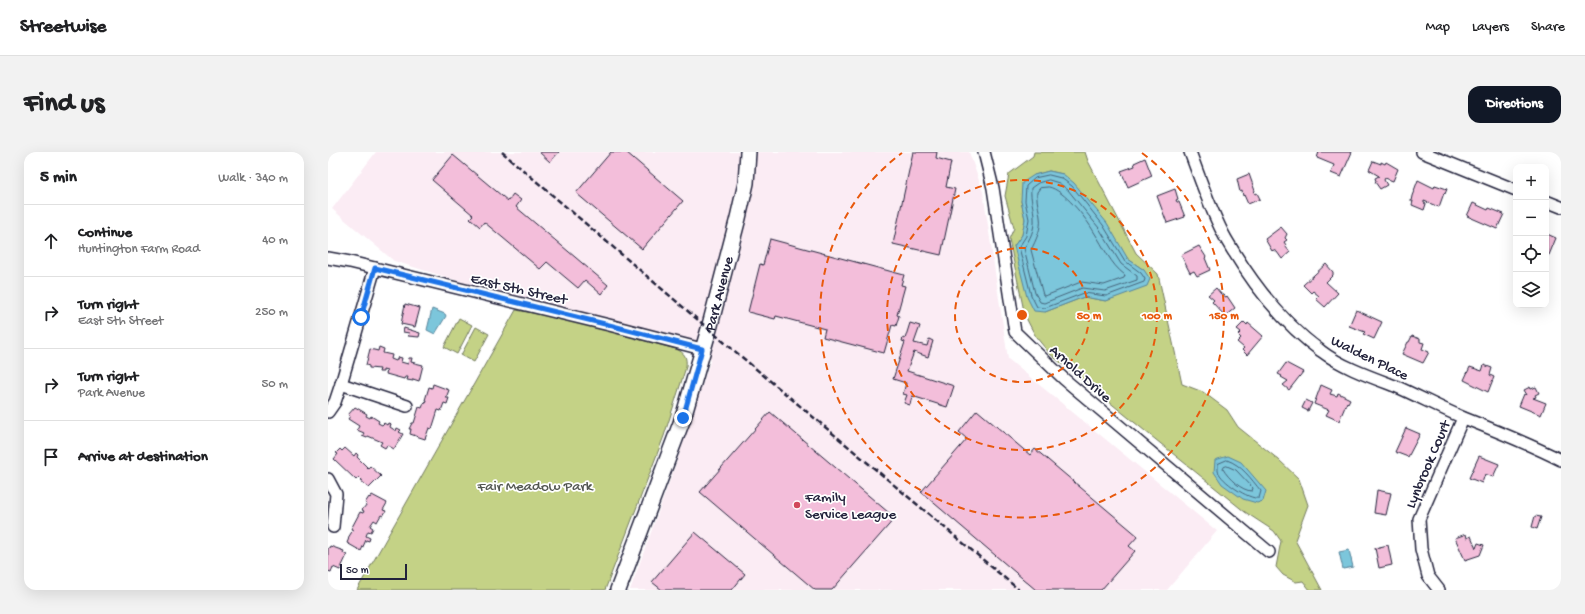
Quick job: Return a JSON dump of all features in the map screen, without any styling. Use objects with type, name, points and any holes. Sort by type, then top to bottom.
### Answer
[{"type":"main road","name":"Park Avenue","points":[[618,590],[683,418],[738,218],[746,183],[748,152]]},
{"type":"street","name":"Arnold Drive","points":[[984,152],[993,188],[1015,332],[1064,379],[1269,552]]},
{"type":"street","name":"Walden Place","points":[[1190,152],[1206,194],[1226,238],[1255,284],[1287,322],[1322,352],[1369,377],[1395,386],[1463,418],[1493,428],[1561,460]]},
{"type":"street","points":[[1422,152],[1513,189]]},
{"type":"street","points":[[1549,202],[1561,207]]},
{"type":"street","name":"East 5th Street","points":[[328,258],[602,323],[702,349]]},
{"type":"street","points":[[328,412],[334,402],[341,384],[375,268]]},
{"type":"street","points":[[341,384],[407,406]]},
{"type":"street","name":"Lynbrook Court","points":[[1439,590],[1428,576],[1421,549],[1419,520],[1463,418]]},
{"type":"street","points":[[328,479],[336,494],[333,527]]},
{"type":"shaded area","points":[[376,152],[969,152],[983,192],[1008,359],[1217,531],[1167,590],[630,590],[677,461],[711,359],[394,261],[332,209]]},
{"type":"green space","points":[[1034,152],[1085,152],[1088,161],[1136,253],[1158,274],[1182,384],[1203,392],[1227,410],[1238,427],[1279,460],[1299,479],[1308,505],[1295,540],[1322,590],[1310,590],[1303,581],[1296,582],[1283,575],[1276,567],[1281,541],[1274,531],[1245,512],[1050,354],[1036,337],[1025,316],[1009,239],[1014,228],[1005,196],[1009,174],[1033,156]],"holes":[[[1049,171],[1063,174],[1128,259],[1144,270],[1121,295],[1106,301],[1084,297],[1045,312],[1014,246],[1022,235],[1025,219],[1021,201],[1034,175]]]},
{"type":"green space","name":"Fair Meadow Park","points":[[516,310],[560,318],[676,349],[682,352],[686,358],[686,367],[664,436],[605,590],[357,590]]},
{"type":"green space","points":[[459,318],[472,325],[457,354],[444,347]]},
{"type":"green space","points":[[476,327],[489,334],[474,362],[461,355]]},
{"type":"water","points":[[1049,171],[1063,174],[1074,183],[1107,223],[1128,259],[1144,270],[1150,279],[1147,286],[1106,301],[1084,297],[1045,312],[1034,311],[1027,297],[1014,246],[1022,235],[1025,219],[1021,201],[1022,183],[1034,175]]},
{"type":"water","points":[[432,309],[445,314],[446,316],[435,334],[427,330]]},
{"type":"water","points":[[1228,456],[1241,462],[1266,491],[1263,501],[1257,503],[1243,499],[1222,484],[1214,472],[1215,460]]},
{"type":"water","points":[[1349,550],[1353,567],[1343,569],[1339,552]]},
{"type":"building","points":[[539,152],[559,152],[550,162]]},
{"type":"building","points":[[611,152],[626,152],[683,201],[642,249],[576,193]]},
{"type":"building","points":[[913,152],[937,152],[936,158],[951,162],[946,187],[955,189],[941,255],[893,244]]},
{"type":"building","points":[[1319,152],[1352,152],[1341,177],[1331,173],[1334,165],[1317,158]]},
{"type":"building","points":[[453,155],[508,201],[513,194],[521,200],[516,207],[608,285],[601,294],[585,280],[578,288],[547,262],[540,269],[484,222],[480,227],[470,218],[473,215],[432,180]]},
{"type":"building","points":[[1145,158],[1152,176],[1128,187],[1121,171],[1135,166],[1134,163]]},
{"type":"building","points":[[1373,161],[1381,164],[1381,162],[1385,164],[1386,162],[1398,169],[1393,181],[1385,178],[1384,180],[1387,185],[1380,189],[1375,182],[1375,178],[1379,176],[1369,170]]},
{"type":"building","points":[[1249,174],[1255,191],[1254,192],[1255,194],[1257,193],[1260,199],[1248,204],[1242,191],[1240,192],[1237,179]]},
{"type":"building","points":[[1418,180],[1434,188],[1435,185],[1447,189],[1439,207],[1424,201],[1426,204],[1424,210],[1412,205],[1412,196]]},
{"type":"building","points":[[1175,189],[1178,199],[1176,200],[1179,202],[1185,217],[1167,223],[1157,196]]},
{"type":"building","points":[[1473,203],[1488,210],[1489,208],[1504,214],[1497,229],[1467,216]]},
{"type":"building","points":[[1281,227],[1287,234],[1285,238],[1287,240],[1284,242],[1286,245],[1285,246],[1290,252],[1282,259],[1277,252],[1272,251],[1265,239]]},
{"type":"building","points":[[1549,235],[1556,238],[1549,255]]},
{"type":"building","points":[[770,239],[904,275],[901,285],[905,286],[897,315],[899,316],[896,326],[892,325],[884,353],[823,337],[825,329],[776,316],[775,319],[748,312],[760,264],[763,265]]},
{"type":"building","points":[[1199,246],[1206,257],[1205,258],[1210,270],[1197,276],[1194,271],[1190,273],[1181,255]]},
{"type":"building","points":[[1326,264],[1333,272],[1333,275],[1326,282],[1338,293],[1325,307],[1316,299],[1319,296],[1313,291],[1311,293],[1303,285]]},
{"type":"building","points":[[1216,288],[1221,294],[1226,297],[1227,296],[1235,308],[1225,316],[1212,302],[1214,300],[1208,295]]},
{"type":"building","points":[[405,304],[420,308],[415,327],[401,324]]},
{"type":"building","points":[[1356,310],[1382,322],[1374,339],[1363,334],[1365,332],[1349,326]]},
{"type":"building","points":[[1244,322],[1247,325],[1248,323],[1263,336],[1247,355],[1242,350],[1244,348],[1237,342],[1241,338],[1238,335],[1241,332],[1237,329]]},
{"type":"building","points":[[910,323],[920,326],[914,343],[927,346],[929,339],[933,341],[928,357],[914,352],[907,371],[954,386],[947,407],[912,396],[910,405],[904,403],[907,395],[903,394],[906,383],[893,379],[905,342],[902,341],[903,338],[905,339]]},
{"type":"building","points":[[404,328],[420,333],[419,337],[408,336],[409,333],[403,332]]},
{"type":"building","points":[[1412,336],[1420,339],[1420,342],[1424,343],[1422,349],[1429,352],[1423,363],[1402,354]]},
{"type":"building","points":[[379,347],[384,349],[383,353],[392,355],[391,359],[396,361],[398,357],[402,358],[401,362],[408,364],[409,358],[412,358],[411,362],[423,365],[419,381],[413,379],[413,381],[407,380],[408,377],[405,377],[404,379],[386,374],[387,371],[383,370],[383,372],[379,372],[380,369],[369,368],[369,366],[366,365],[370,349],[378,351]]},
{"type":"building","points":[[1286,363],[1303,372],[1289,390],[1283,385],[1288,381],[1278,374]]},
{"type":"building","points":[[1484,365],[1492,368],[1490,375],[1494,377],[1488,392],[1464,380],[1470,367],[1482,371]]},
{"type":"building","points":[[433,384],[449,390],[446,398],[449,398],[447,404],[444,403],[441,411],[438,410],[432,429],[429,428],[425,439],[410,434],[411,429],[409,429],[412,423],[414,423],[419,407],[422,408],[424,403],[425,404],[429,387],[432,388]]},
{"type":"building","points":[[1321,385],[1332,390],[1330,394],[1337,396],[1338,393],[1350,399],[1348,403],[1347,402],[1339,421],[1326,415],[1329,410],[1314,404]]},
{"type":"building","points":[[1530,387],[1531,389],[1536,387],[1539,393],[1533,398],[1546,403],[1541,415],[1519,406],[1524,394],[1527,395],[1524,390]]},
{"type":"building","points":[[1306,400],[1312,403],[1308,411],[1302,408]]},
{"type":"building","points":[[355,407],[367,414],[366,416],[370,418],[371,416],[379,421],[378,423],[382,425],[384,423],[387,425],[388,423],[391,424],[390,427],[396,431],[397,428],[401,430],[399,432],[403,434],[394,449],[387,445],[385,448],[380,445],[382,442],[368,436],[367,438],[362,436],[364,433],[357,430],[359,426],[348,419],[350,416],[348,415]]},
{"type":"building","points":[[977,410],[1030,455],[1035,449],[1138,536],[1129,546],[1135,551],[1101,590],[1036,590],[921,492],[967,439],[959,432]]},
{"type":"building","name":"Family Service League","points":[[770,412],[895,518],[832,590],[815,590],[700,492]]},
{"type":"building","points":[[1406,428],[1420,434],[1408,457],[1395,452]]},
{"type":"building","points":[[345,448],[354,456],[356,453],[358,455],[357,457],[368,468],[370,466],[381,476],[369,488],[360,481],[362,480],[359,477],[356,480],[334,459],[338,454],[336,453],[340,449],[342,451]]},
{"type":"building","points":[[1479,456],[1499,464],[1493,477],[1485,474],[1482,483],[1469,478]]},
{"type":"building","points":[[1377,490],[1391,493],[1386,515],[1374,513]]},
{"type":"building","points":[[372,495],[387,503],[383,510],[386,511],[383,516],[381,515],[377,522],[374,520],[370,526],[373,528],[371,532],[368,531],[366,536],[370,538],[369,541],[366,540],[361,551],[347,543],[353,530],[351,529],[360,512],[363,513],[364,511],[362,510],[367,504],[365,503]]},
{"type":"building","points":[[1535,516],[1541,517],[1537,529],[1532,527]]},
{"type":"building","points":[[695,532],[745,574],[732,590],[662,590],[652,582]]},
{"type":"building","points":[[1466,534],[1467,538],[1471,536],[1476,548],[1478,543],[1484,545],[1480,555],[1465,560],[1455,538]]},
{"type":"building","points":[[1388,545],[1392,565],[1379,568],[1375,548]]},
{"type":"building","points":[[330,546],[344,551],[343,553],[347,555],[340,570],[333,567],[331,572],[328,571],[328,548]]},
{"type":"railway","points":[[502,152],[718,337],[1019,590]]},
{"type":"place","name":"Family Service League","points":[[797,505]]},
{"type":"route","points":[[361,317],[375,268],[403,276],[535,306],[702,349],[683,418]]}]
